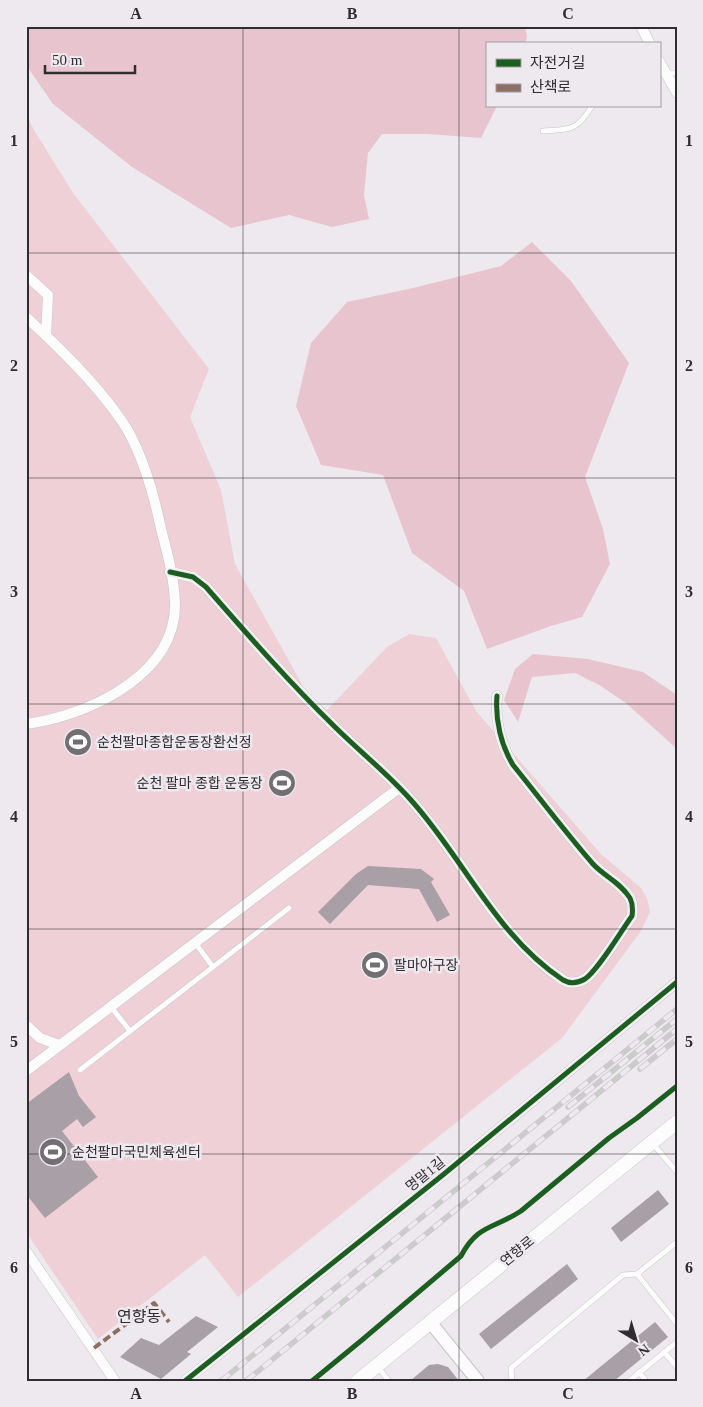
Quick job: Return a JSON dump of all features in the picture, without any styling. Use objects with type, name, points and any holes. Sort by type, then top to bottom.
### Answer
[{"type":"main road","name":"연향로","points":[[358,1381],[677,1122]]},
{"type":"street","points":[[641,26],[649,42]]},
{"type":"street","points":[[660,62],[672,73],[677,94]]},
{"type":"street","points":[[26,275],[48,295],[46,336]]},
{"type":"street","points":[[26,317],[115,411],[136,447],[160,522],[175,607],[170,634],[153,663],[128,684],[94,704],[42,722],[26,724]]},
{"type":"street","points":[[170,572],[193,577],[206,587],[312,704],[399,788],[421,812],[470,880],[523,946],[563,980],[569,983],[585,979],[597,966],[632,916],[632,901],[614,880],[595,866],[513,764],[504,750],[496,708],[497,696]]},
{"type":"street","points":[[26,1071],[112,1008],[399,788]]},
{"type":"street","name":"명말1길","points":[[185,1381],[436,1180],[677,982]]},
{"type":"street","points":[[26,1025],[40,1038],[59,1046]]},
{"type":"street","points":[[26,1250],[116,1381]]},
{"type":"street","points":[[430,1322],[478,1381]]},
{"type":"lane","points":[[542,131],[572,129],[582,120],[591,108]]},
{"type":"lane","points":[[80,1070],[289,908]]},
{"type":"lane","points":[[196,944],[214,967]]},
{"type":"lane","points":[[112,1008],[130,1031]]},
{"type":"lane","points":[[652,1142],[677,1172]]},
{"type":"lane","points":[[512,1381],[511,1368],[623,1275],[637,1274],[677,1242]]},
{"type":"lane","points":[[637,1274],[677,1324]]},
{"type":"lane","points":[[629,1381],[677,1342]]},
{"type":"lane","points":[[664,1352],[677,1368]]},
{"type":"lane","points":[[377,1366],[390,1381]]},
{"type":"lane","points":[[639,1372],[646,1381]]},
{"type":"shaded area","points":[[26,26],[525,26],[527,37],[526,42],[486,42],[486,108],[496,108],[481,138],[428,134],[382,134],[368,153],[364,195],[369,219],[332,227],[289,215],[231,228],[132,167],[53,104],[26,65]]},
{"type":"shaded area","name":"순천 팔마 종합 운동장","points":[[26,114],[73,193],[209,369],[190,417],[221,490],[235,564],[308,695],[327,710],[387,647],[409,634],[436,638],[476,711],[601,854],[641,888],[647,898],[650,912],[641,931],[562,1038],[238,1297],[205,1255],[98,1339],[26,1232]]},
{"type":"shaded area","points":[[532,242],[571,281],[629,363],[585,477],[603,529],[610,564],[582,617],[487,649],[464,591],[412,553],[383,475],[321,465],[296,406],[311,343],[347,302],[501,266]]},
{"type":"shaded area","points":[[533,654],[588,659],[643,672],[677,695],[677,749],[627,704],[601,686],[575,673],[532,677],[518,722],[504,700],[515,669]]},
{"type":"building","points":[[368,866],[421,869],[434,879],[431,882],[450,915],[437,922],[419,889],[368,885],[330,924],[318,912],[356,874]]},
{"type":"building","name":"순천팔마국민체육센터","points":[[69,1072],[79,1096],[96,1117],[83,1127],[77,1119],[62,1131],[98,1177],[45,1218],[26,1194],[26,1104]]},
{"type":"building","points":[[658,1190],[669,1204],[621,1242],[611,1228]]},
{"type":"building","points":[[567,1264],[578,1279],[491,1349],[479,1334]]},
{"type":"building","points":[[196,1316],[218,1327],[187,1352],[191,1354],[161,1379],[120,1357],[141,1338],[159,1345]]},
{"type":"building","points":[[655,1322],[668,1337],[614,1381],[583,1381]]},
{"type":"building","points":[[438,1364],[448,1367],[459,1381],[410,1381],[429,1365]]},
{"type":"railway","points":[[221,1381],[677,1009]]},
{"type":"railway","points":[[568,1107],[677,1019]]},
{"type":"railway","points":[[246,1381],[677,1029]]},
{"type":"railway","points":[[640,1069],[677,1039]]},
{"type":"marked path","points":[[94,1348],[154,1303],[169,1322]]},
{"type":"cycle path","points":[[170,572],[193,577],[206,587],[301,692],[401,789],[447,845],[499,918],[539,962],[563,980],[571,982],[580,981],[585,979],[597,967],[632,916],[632,902],[617,883],[593,864],[513,765],[505,749],[500,732],[497,696]]},
{"type":"cycle path","points":[[185,1381],[444,1174],[677,982]]},
{"type":"cycle path","points":[[312,1381],[461,1256],[467,1246],[480,1232],[521,1211],[609,1138],[677,1086]]},
{"type":"place","name":"순천팔마종합운동장환선정","points":[[78,742]]},
{"type":"place","name":"순천 팔마 종합 운동장","points":[[282,783]]},
{"type":"place","name":"팔마야구장","points":[[375,965]]},
{"type":"place","name":"순천팔마국민체육센터","points":[[53,1152]]},
{"type":"district","name":"연향동","points":[[139,1316]]}]
